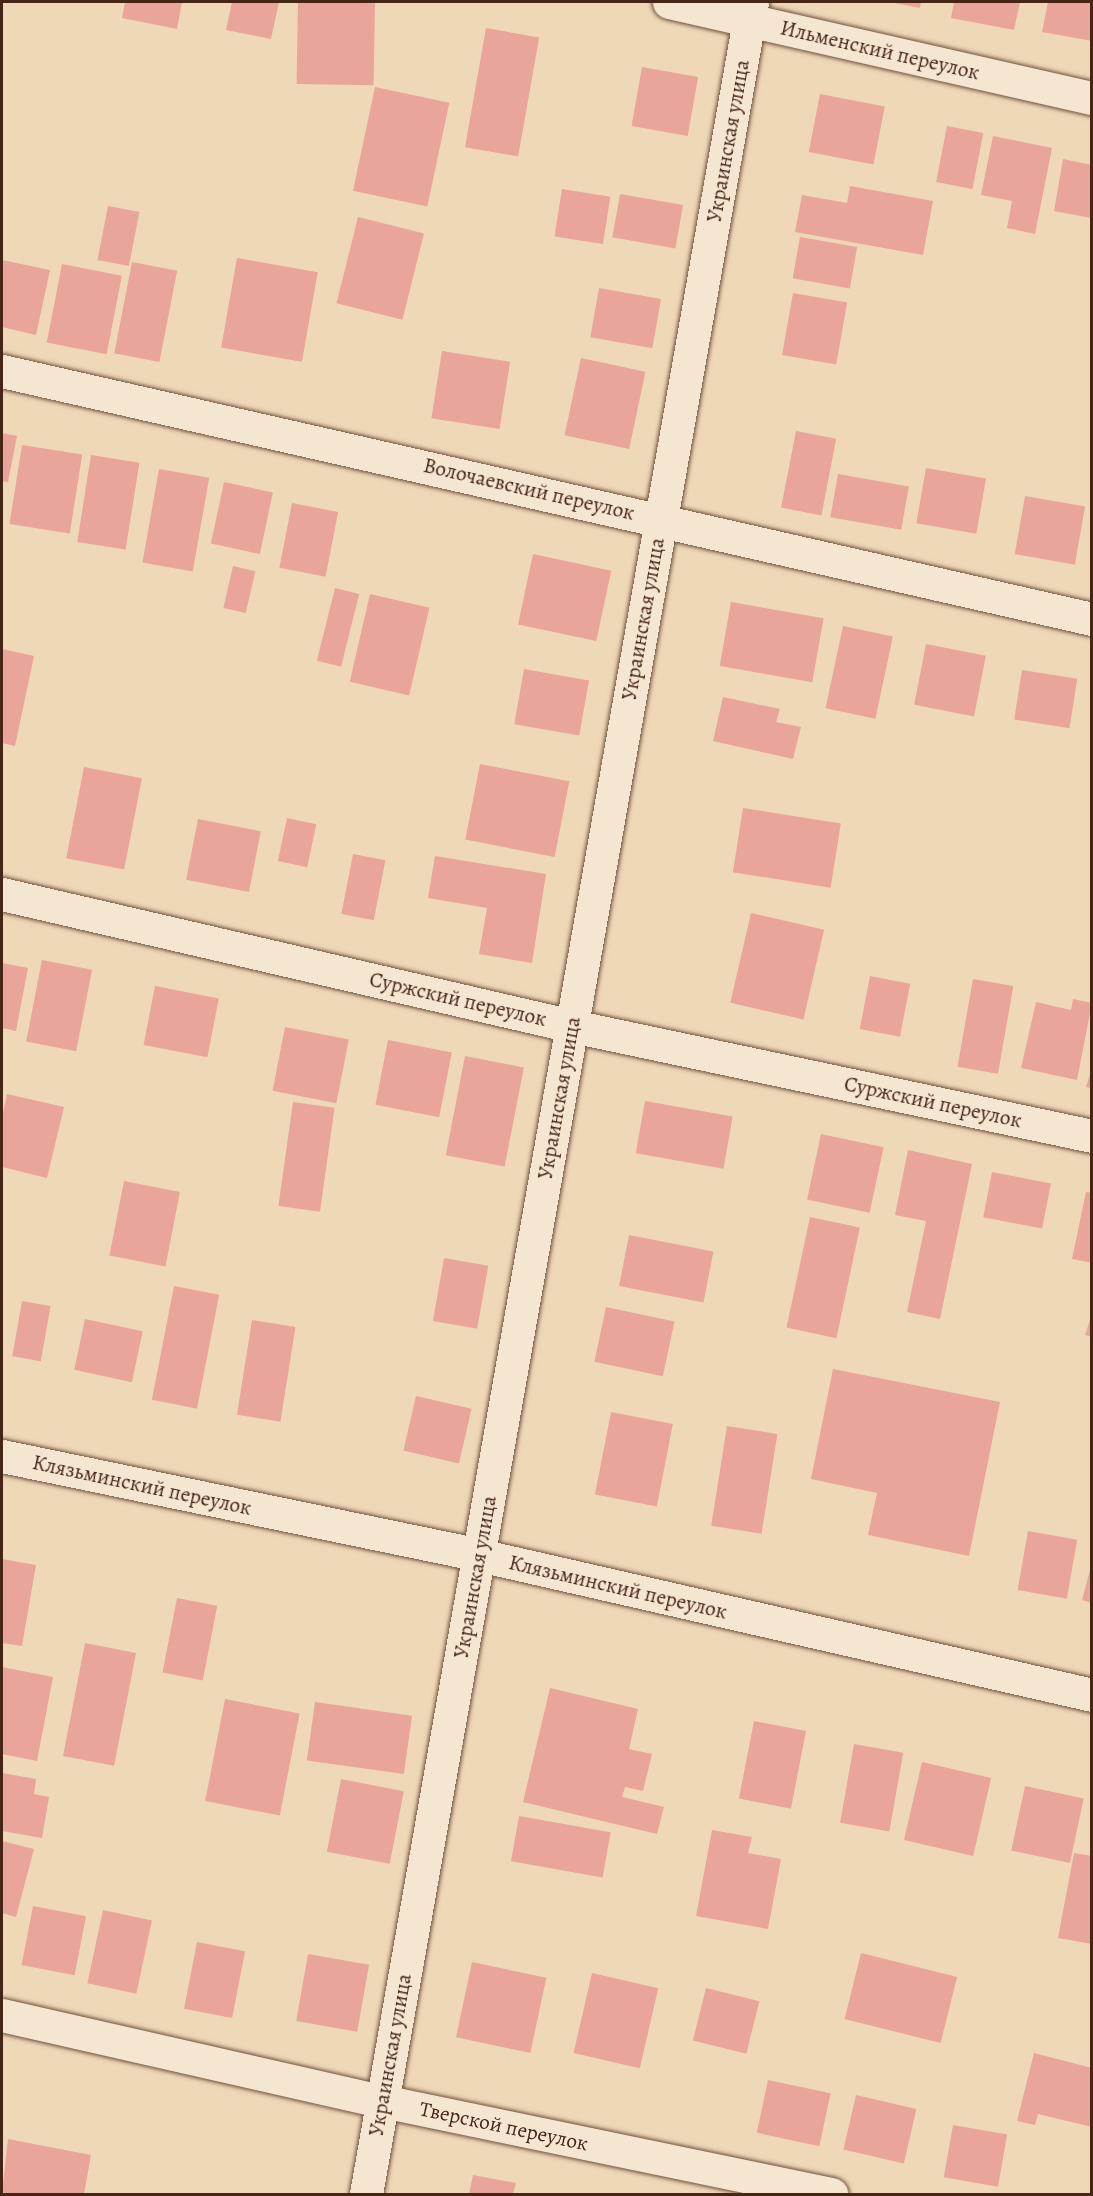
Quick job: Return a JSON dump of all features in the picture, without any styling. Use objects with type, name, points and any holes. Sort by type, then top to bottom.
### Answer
[{"type":"street","name":"Ильменский переулок","points":[[669,2],[751,10],[1092,98]]},
{"type":"street","name":"Украинская улица","points":[[366,2194],[751,10]]},
{"type":"street","name":"Волочаевский переулок","points":[[2,371],[661,518],[1092,619]]},
{"type":"street","name":"Суржский переулок","points":[[2,894],[572,1026],[1092,1136]]},
{"type":"street","name":"Клязьминский переулок","points":[[2,1456],[479,1555],[1092,1695]]},
{"type":"street","name":"Тверской переулок","points":[[2,2015],[382,2101],[831,2194]]},
{"type":"building","points":[[125,2],[182,2],[177,29],[122,18]]},
{"type":"building","points":[[232,2],[279,2],[271,39],[226,30]]},
{"type":"building","points":[[298,2],[375,3],[374,85],[297,84]]},
{"type":"building","points":[[889,2],[921,2],[920,8]]},
{"type":"building","points":[[954,2],[1020,2],[1014,30],[951,18]]},
{"type":"building","points":[[1048,2],[1092,2],[1092,41],[1042,32]]},
{"type":"building","points":[[486,28],[539,37],[518,157],[465,147]]},
{"type":"building","points":[[642,67],[698,77],[688,136],[632,126]]},
{"type":"building","points":[[375,87],[449,103],[427,206],[353,191]]},
{"type":"building","points":[[820,94],[885,107],[874,165],[809,152]]},
{"type":"building","points":[[947,126],[983,133],[972,189],[936,182]]},
{"type":"building","points":[[993,136],[1052,148],[1035,234],[1007,228],[1012,201],[981,195]]},
{"type":"building","points":[[1063,159],[1092,165],[1091,218],[1054,211]]},
{"type":"building","points":[[850,186],[933,201],[923,255],[795,232],[802,195],[847,203]]},
{"type":"building","points":[[562,189],[610,197],[603,244],[554,236]]},
{"type":"building","points":[[620,194],[683,205],[675,248],[612,237]]},
{"type":"building","points":[[108,206],[139,212],[129,266],[98,260]]},
{"type":"building","points":[[358,217],[424,233],[402,320],[336,303]]},
{"type":"building","points":[[800,237],[857,247],[850,288],[793,278]]},
{"type":"building","points":[[237,258],[318,272],[302,362],[221,348]]},
{"type":"building","points":[[2,260],[50,270],[36,335],[2,327]]},
{"type":"building","points":[[132,262],[177,271],[159,362],[114,353]]},
{"type":"building","points":[[62,264],[122,276],[107,354],[47,343]]},
{"type":"building","points":[[599,288],[661,299],[652,348],[590,337]]},
{"type":"building","points":[[793,293],[847,303],[836,365],[782,355]]},
{"type":"building","points":[[442,351],[510,362],[500,429],[431,418]]},
{"type":"building","points":[[581,358],[646,372],[629,449],[565,435]]},
{"type":"building","points":[[796,431],[836,439],[821,515],[781,508]]},
{"type":"building","points":[[2,433],[17,436],[8,482],[2,481]]},
{"type":"building","points":[[22,445],[82,455],[70,534],[9,524]]},
{"type":"building","points":[[91,455],[139,463],[126,550],[77,542]]},
{"type":"building","points":[[926,468],[986,479],[976,534],[916,523]]},
{"type":"building","points":[[159,469],[209,478],[193,571],[143,563]]},
{"type":"building","points":[[838,474],[909,487],[901,530],[830,517]]},
{"type":"building","points":[[224,482],[273,492],[260,554],[211,544]]},
{"type":"building","points":[[1025,496],[1085,507],[1075,565],[1015,554]]},
{"type":"building","points":[[292,503],[338,512],[326,577],[279,568]]},
{"type":"building","points":[[533,554],[611,571],[596,641],[518,624]]},
{"type":"building","points":[[233,566],[255,571],[246,613],[223,608]]},
{"type":"building","points":[[335,588],[359,594],[341,667],[317,661]]},
{"type":"building","points":[[370,594],[429,608],[409,695],[350,682]]},
{"type":"building","points":[[731,602],[824,618],[812,682],[720,666]]},
{"type":"building","points":[[843,626],[893,637],[875,719],[826,708]]},
{"type":"building","points":[[926,644],[986,656],[974,717],[914,705]]},
{"type":"building","points":[[2,649],[34,656],[15,746],[2,743]]},
{"type":"building","points":[[524,669],[589,680],[579,736],[514,724]]},
{"type":"building","points":[[1022,670],[1077,679],[1069,728],[1014,719]]},
{"type":"building","points":[[723,697],[780,709],[776,722],[801,727],[793,759],[713,741]]},
{"type":"building","points":[[480,764],[569,781],[555,857],[465,840]]},
{"type":"building","points":[[84,767],[142,778],[124,870],[66,858]]},
{"type":"building","points":[[743,808],[841,823],[831,888],[733,872]]},
{"type":"building","points":[[287,818],[316,824],[307,867],[278,861]]},
{"type":"building","points":[[198,819],[261,831],[249,892],[186,880]]},
{"type":"building","points":[[353,854],[385,860],[374,920],[341,914]]},
{"type":"building","points":[[435,856],[546,874],[532,963],[479,954],[487,908],[428,898]]},
{"type":"building","points":[[751,913],[824,930],[803,1020],[730,1003]]},
{"type":"building","points":[[42,960],[92,970],[76,1051],[26,1041]]},
{"type":"building","points":[[2,963],[28,968],[16,1031],[2,1028]]},
{"type":"building","points":[[870,976],[910,984],[900,1037],[860,1029]]},
{"type":"building","points":[[973,979],[1013,986],[998,1074],[958,1067]]},
{"type":"building","points":[[155,986],[219,998],[207,1057],[144,1045]]},
{"type":"building","points":[[1073,999],[1092,1003],[1077,1080],[1021,1068],[1036,1002],[1071,1010]]},
{"type":"building","points":[[285,1027],[349,1039],[336,1103],[273,1091]]},
{"type":"building","points":[[388,1040],[452,1052],[439,1117],[375,1105]]},
{"type":"building","points":[[465,1056],[524,1067],[505,1167],[446,1155]]},
{"type":"building","points":[[1092,1067],[1092,1088],[1086,1087]]},
{"type":"building","points":[[7,1094],[64,1107],[47,1178],[2,1167],[2,1118]]},
{"type":"building","points":[[645,1101],[733,1116],[723,1169],[636,1153]]},
{"type":"building","points":[[293,1102],[335,1108],[320,1212],[278,1206]]},
{"type":"building","points":[[821,1134],[884,1147],[870,1213],[807,1200]]},
{"type":"building","points":[[908,1150],[972,1164],[940,1319],[907,1312],[926,1221],[895,1215]]},
{"type":"building","points":[[992,1172],[1051,1183],[1042,1229],[983,1217]]},
{"type":"building","points":[[124,1181],[180,1192],[165,1266],[109,1256]]},
{"type":"building","points":[[1086,1192],[1092,1193],[1092,1263],[1072,1259]]},
{"type":"building","points":[[810,1217],[860,1228],[836,1338],[787,1328]]},
{"type":"building","points":[[629,1235],[713,1251],[703,1302],[619,1286]]},
{"type":"building","points":[[444,1258],[488,1266],[477,1329],[433,1321]]},
{"type":"building","points":[[174,1286],[219,1295],[197,1409],[152,1400]]},
{"type":"building","points":[[22,1301],[51,1306],[41,1361],[12,1356]]},
{"type":"building","points":[[606,1307],[674,1322],[663,1376],[594,1362]]},
{"type":"building","points":[[1092,1314],[1092,1337],[1085,1335]]},
{"type":"building","points":[[85,1319],[143,1331],[132,1382],[74,1370]]},
{"type":"building","points":[[252,1320],[295,1327],[280,1422],[237,1415]]},
{"type":"building","points":[[833,1369],[1000,1402],[969,1556],[868,1535],[877,1493],[811,1479]]},
{"type":"building","points":[[416,1396],[472,1409],[459,1463],[403,1451]]},
{"type":"building","points":[[611,1412],[673,1424],[657,1506],[595,1494]]},
{"type":"building","points":[[727,1426],[777,1434],[762,1534],[711,1526]]},
{"type":"building","points":[[1028,1531],[1077,1540],[1067,1599],[1018,1590]]},
{"type":"building","points":[[2,1559],[36,1565],[22,1646],[2,1643]]},
{"type":"building","points":[[1092,1562],[1092,1603],[1082,1600]]},
{"type":"building","points":[[177,1598],[217,1606],[203,1680],[162,1673]]},
{"type":"building","points":[[85,1643],[136,1653],[114,1766],[63,1756]]},
{"type":"building","points":[[2,1667],[53,1677],[37,1761],[2,1754]]},
{"type":"building","points":[[550,1688],[638,1709],[629,1749],[652,1754],[643,1791],[625,1787],[622,1797],[664,1807],[657,1834],[523,1802]]},
{"type":"building","points":[[225,1699],[300,1714],[280,1816],[205,1801]]},
{"type":"building","points":[[315,1702],[412,1716],[404,1774],[307,1760]]},
{"type":"building","points":[[754,1721],[806,1731],[791,1809],[739,1799]]},
{"type":"building","points":[[854,1744],[903,1753],[889,1831],[840,1823]]},
{"type":"building","points":[[922,1762],[991,1778],[973,1856],[904,1840]]},
{"type":"building","points":[[2,1773],[36,1779],[34,1794],[49,1797],[42,1838],[2,1831]]},
{"type":"building","points":[[341,1779],[404,1791],[390,1864],[327,1852]]},
{"type":"building","points":[[1025,1786],[1084,1798],[1070,1863],[1011,1851]]},
{"type":"building","points":[[519,1816],[611,1832],[603,1877],[511,1861]]},
{"type":"building","points":[[712,1830],[752,1837],[748,1853],[781,1859],[768,1929],[696,1916]]},
{"type":"building","points":[[2,1841],[34,1849],[16,1917],[2,1913]]},
{"type":"building","points":[[1074,1853],[1092,1856],[1092,1944],[1058,1938]]},
{"type":"building","points":[[33,1906],[86,1916],[75,1975],[22,1965]]},
{"type":"building","points":[[103,1910],[152,1920],[136,1994],[87,1983]]},
{"type":"building","points":[[197,1942],[245,1951],[232,2018],[184,2009]]},
{"type":"building","points":[[861,1953],[957,1977],[941,2043],[845,2019]]},
{"type":"building","points":[[308,1954],[369,1965],[357,2032],[296,2021]]},
{"type":"building","points":[[472,1962],[546,1978],[530,2053],[456,2037]]},
{"type":"building","points":[[592,1973],[658,1988],[640,2068],[574,2053]]},
{"type":"building","points":[[706,1988],[759,2001],[746,2054],[693,2040]]},
{"type":"building","points":[[1034,2053],[1092,2068],[1092,2127],[1038,2114],[1035,2125],[1017,2121]]},
{"type":"building","points":[[768,2080],[831,2093],[819,2146],[757,2133]]},
{"type":"building","points":[[856,2095],[916,2109],[904,2164],[843,2150]]},
{"type":"building","points":[[953,2125],[1007,2135],[998,2187],[944,2177]]},
{"type":"building","points":[[8,2139],[91,2155],[84,2194],[2,2194]]},
{"type":"building","points":[[473,2175],[516,2183],[513,2194],[469,2194]]}]
